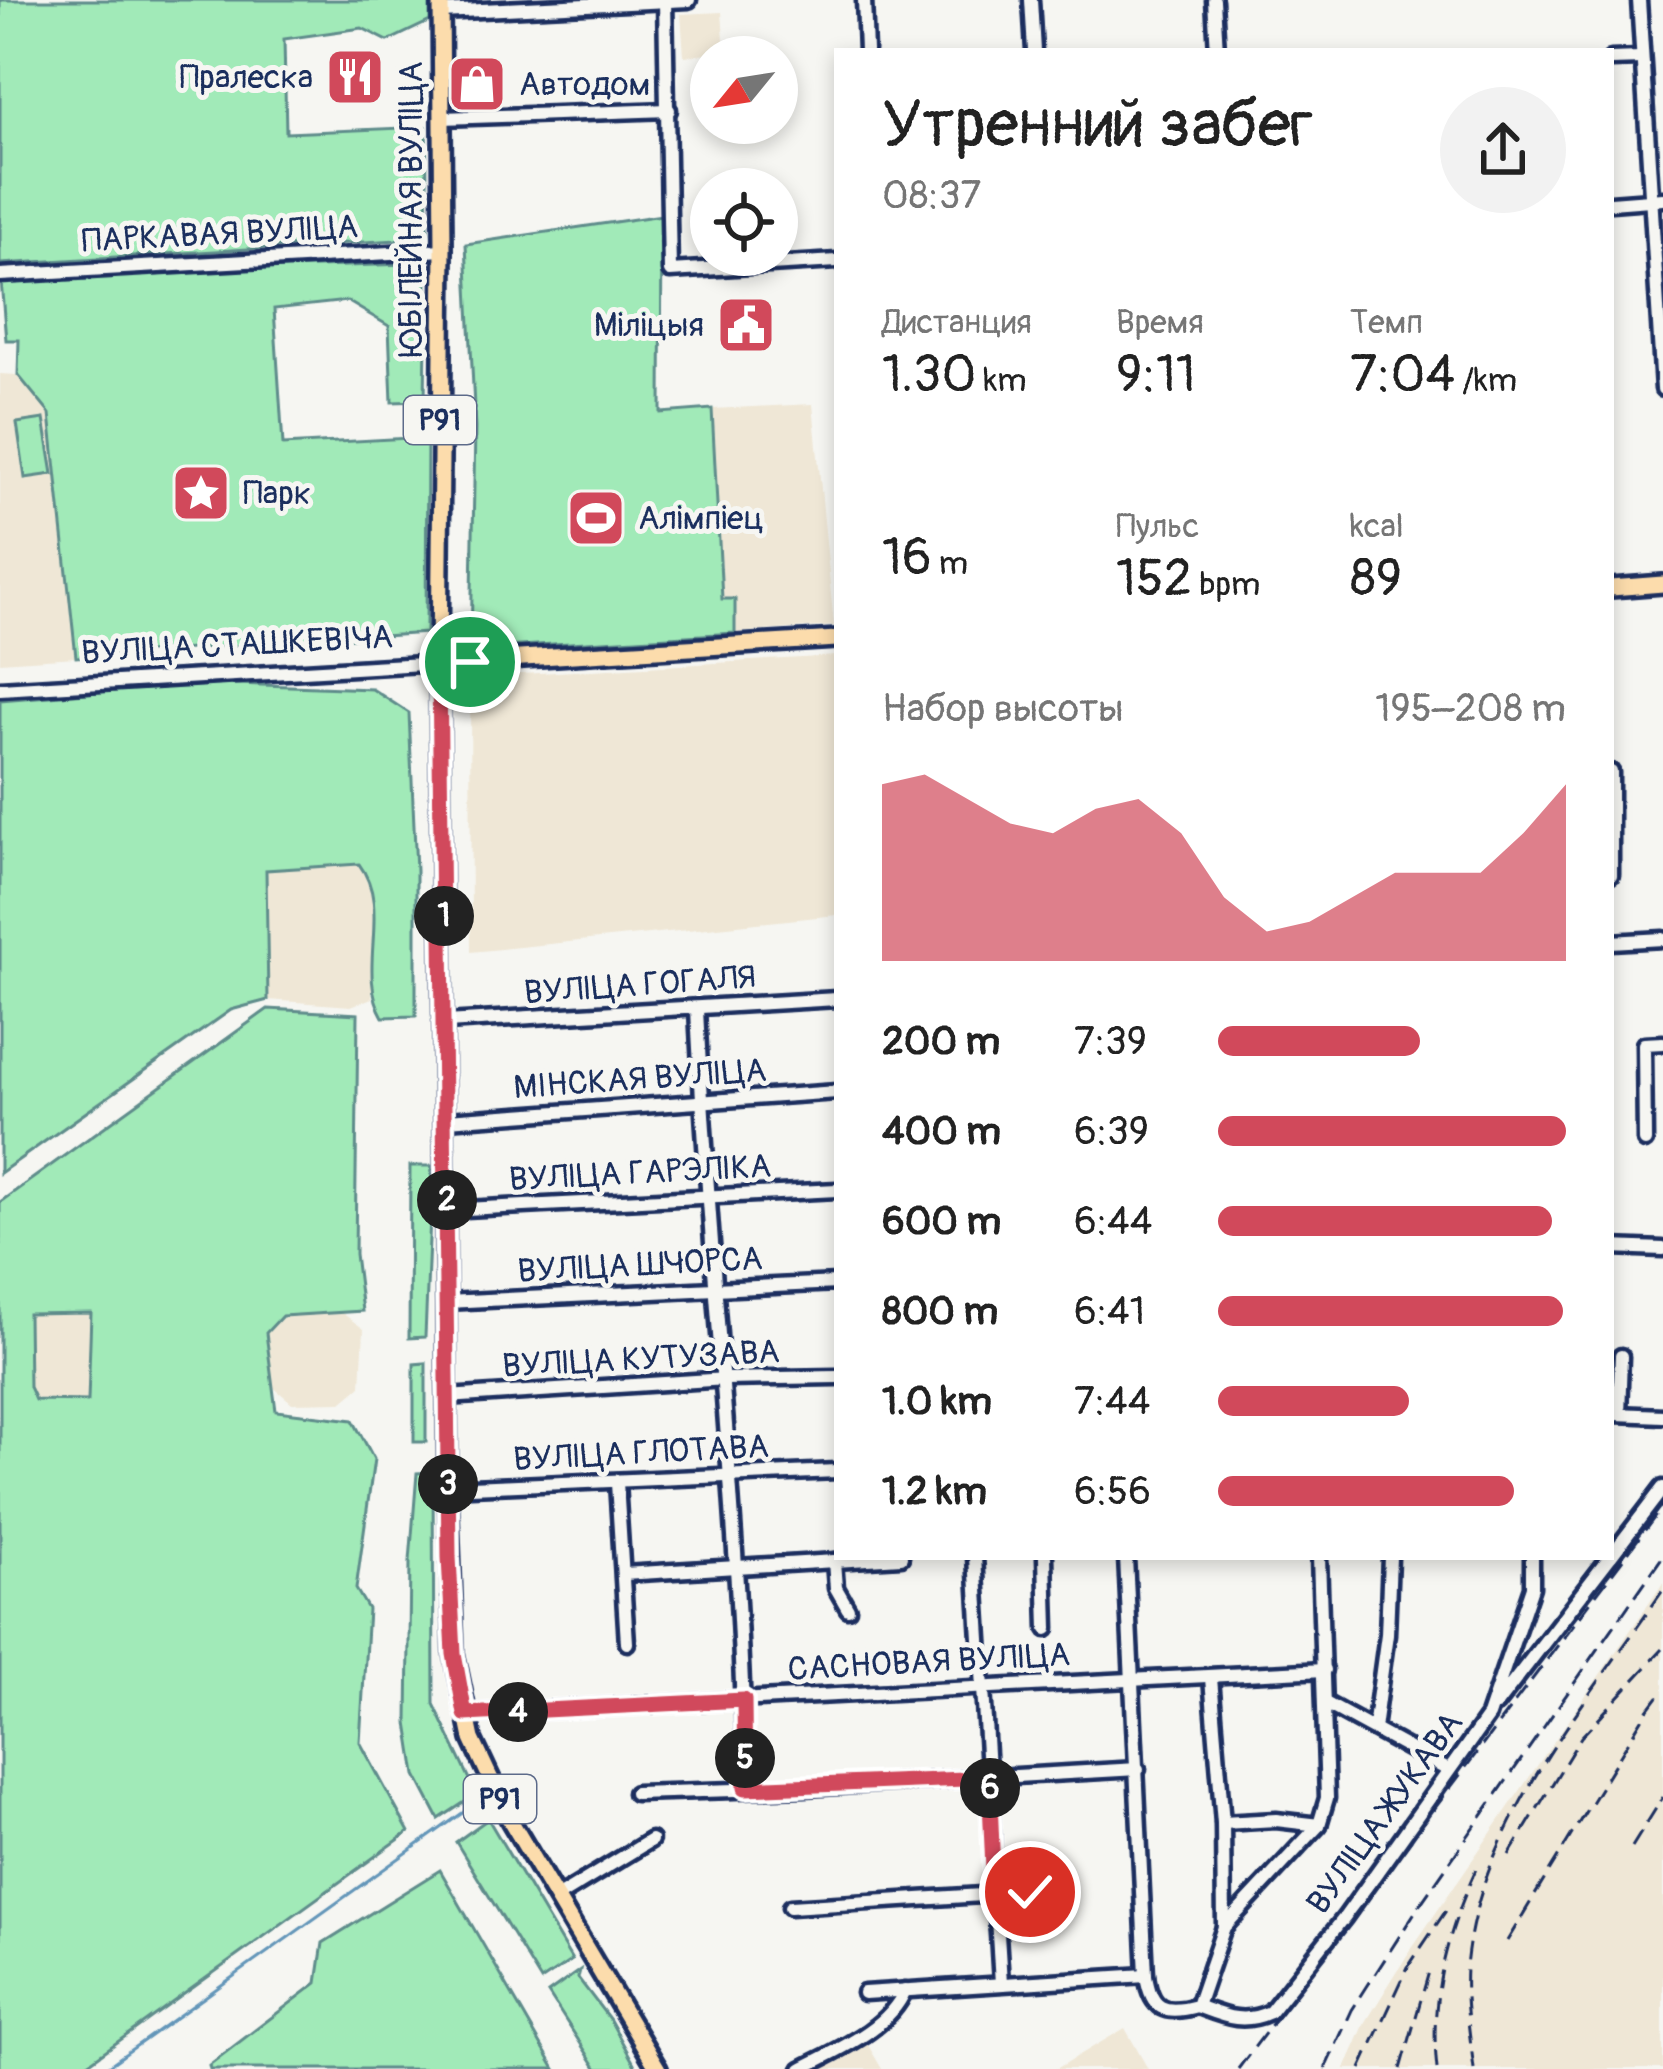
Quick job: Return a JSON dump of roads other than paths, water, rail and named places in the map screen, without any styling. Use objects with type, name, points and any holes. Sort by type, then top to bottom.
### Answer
[{"type":"main road","name":"ЮБІЛЕЙНАЯ ВУЛІЦА","points":[[441,6],[439,663],[448,1488],[451,1622],[465,1714]]},
{"type":"main road","points":[[1614,588],[1663,584]]},
{"type":"main road","name":"ВУЛІЦА СТАШКЕВІЧА","points":[[439,663],[834,638]]},
{"type":"main road","name":"Р91","points":[[465,1714],[504,1808],[658,2069]]},
{"type":"street","points":[[441,6],[689,0]]},
{"type":"street","points":[[864,0],[866,48]]},
{"type":"street","points":[[1031,0],[1034,48]]},
{"type":"street","points":[[1214,0],[1217,48]]},
{"type":"street","points":[[1639,0],[1657,199],[1663,389]]},
{"type":"street","points":[[665,1],[670,271],[834,261]]},
{"type":"street","points":[[1614,59],[1641,58]]},
{"type":"street","points":[[442,118],[669,110]]},
{"type":"street","points":[[1614,203],[1657,199]]},
{"type":"street","name":"ПАРКАВАЯ ВУЛІЦА","points":[[0,275],[443,250]]},
{"type":"street","name":"ВУЛІЦА СТАШКЕВІЧА","points":[[0,689],[439,663]]},
{"type":"street","points":[[1614,942],[1663,939]]},
{"type":"street","name":"ВУЛІЦА ГОГАЛЯ","points":[[446,1022],[834,999]]},
{"type":"street","points":[[697,1009],[739,1565],[745,1788]]},
{"type":"street","points":[[1645,1141],[1644,1044],[1663,1043]]},
{"type":"street","name":"МІНСКАЯ ВУЛІЦА","points":[[447,1120],[834,1092]]},
{"type":"street","name":"ВУЛІЦА ГАРЭЛІКА","points":[[447,1210],[834,1190]]},
{"type":"street","points":[[1614,1246],[1663,1249]]},
{"type":"street","name":"ВУЛІЦА ШЧОРСА","points":[[446,1302],[834,1283]]},
{"type":"street","points":[[1622,1356],[1615,1414],[1663,1417]]},
{"type":"street","name":"ВУЛІЦА КУТУЗАВА","points":[[447,1397],[726,1379],[834,1377]]},
{"type":"street","name":"ВУЛІЦА ГЛОТАВА","points":[[448,1488],[834,1471]]},
{"type":"street","points":[[617,1484],[627,1643]]},
{"type":"street","points":[[1614,1551],[1663,1488]]},
{"type":"street","points":[[624,1574],[851,1560]]},
{"type":"street","points":[[975,1560],[1001,1983]]},
{"type":"street","points":[[1045,1560],[1047,1628]]},
{"type":"street","points":[[864,1993],[1146,1975],[1126,1560]]},
{"type":"street","points":[[1224,1927],[1319,1825],[1327,1798],[1319,1560]]},
{"type":"street","points":[[1374,1729],[1387,1634],[1390,1560]]},
{"type":"street","name":"ВУЛІЦА ЖУКАВА","points":[[1146,1975],[1149,1996],[1162,2009],[1176,2012],[1197,2006],[1237,2020],[1270,2012],[1345,1917],[1488,1716],[1532,1587],[1532,1560]]},
{"type":"street","points":[[1488,1716],[1607,1560]]},
{"type":"street","points":[[834,1561],[836,1588],[848,1609]]},
{"type":"street","name":"САСНОВАЯ ВУЛІЦА","points":[[465,1714],[1324,1670]]},
{"type":"street","points":[[1197,2006],[1224,1927],[1223,1823],[1211,1678]]},
{"type":"street","points":[[1327,1704],[1448,1770]]},
{"type":"street","points":[[635,1793],[1138,1769]]},
{"type":"street","points":[[1223,1823],[1276,1820],[1319,1825]]},
{"type":"street","points":[[556,1898],[652,1840]]},
{"type":"street","points":[[790,1907],[1030,1892]]},
{"type":"street","points":[[801,2069],[898,2008],[904,1990]]},
{"type":"waterway","points":[[104,2069],[482,1799]]},
{"type":"railway","points":[[1238,2069],[1663,1506]]},
{"type":"railway","points":[[1325,2069],[1352,2010],[1417,1909],[1663,1556]]},
{"type":"railway","points":[[1474,2069],[1466,1968],[1491,1865],[1540,1768],[1663,1590]]},
{"type":"railway","points":[[1509,1855],[1581,1737],[1663,1649]]},
{"type":"railway","points":[[1507,1941],[1663,1690]]},
{"type":"railway","points":[[1632,1847],[1663,1797]]},
{"type":"railway","points":[[1437,2069],[1438,1991],[1457,1917],[1476,1869]]},
{"type":"railway","points":[[1361,2069],[1408,1967],[1449,1906]]},
{"type":"railway","points":[[1401,2069],[1430,1968]]},
{"type":"place","name":"Пралеска","points":[[355,77]]},
{"type":"place","name":"Автодом","points":[[477,84]]},
{"type":"place","name":"Міліцыя","points":[[746,325]]},
{"type":"place","name":"Парк","points":[[201,493]]},
{"type":"place","name":"Алімпіец","points":[[596,518]]}]
